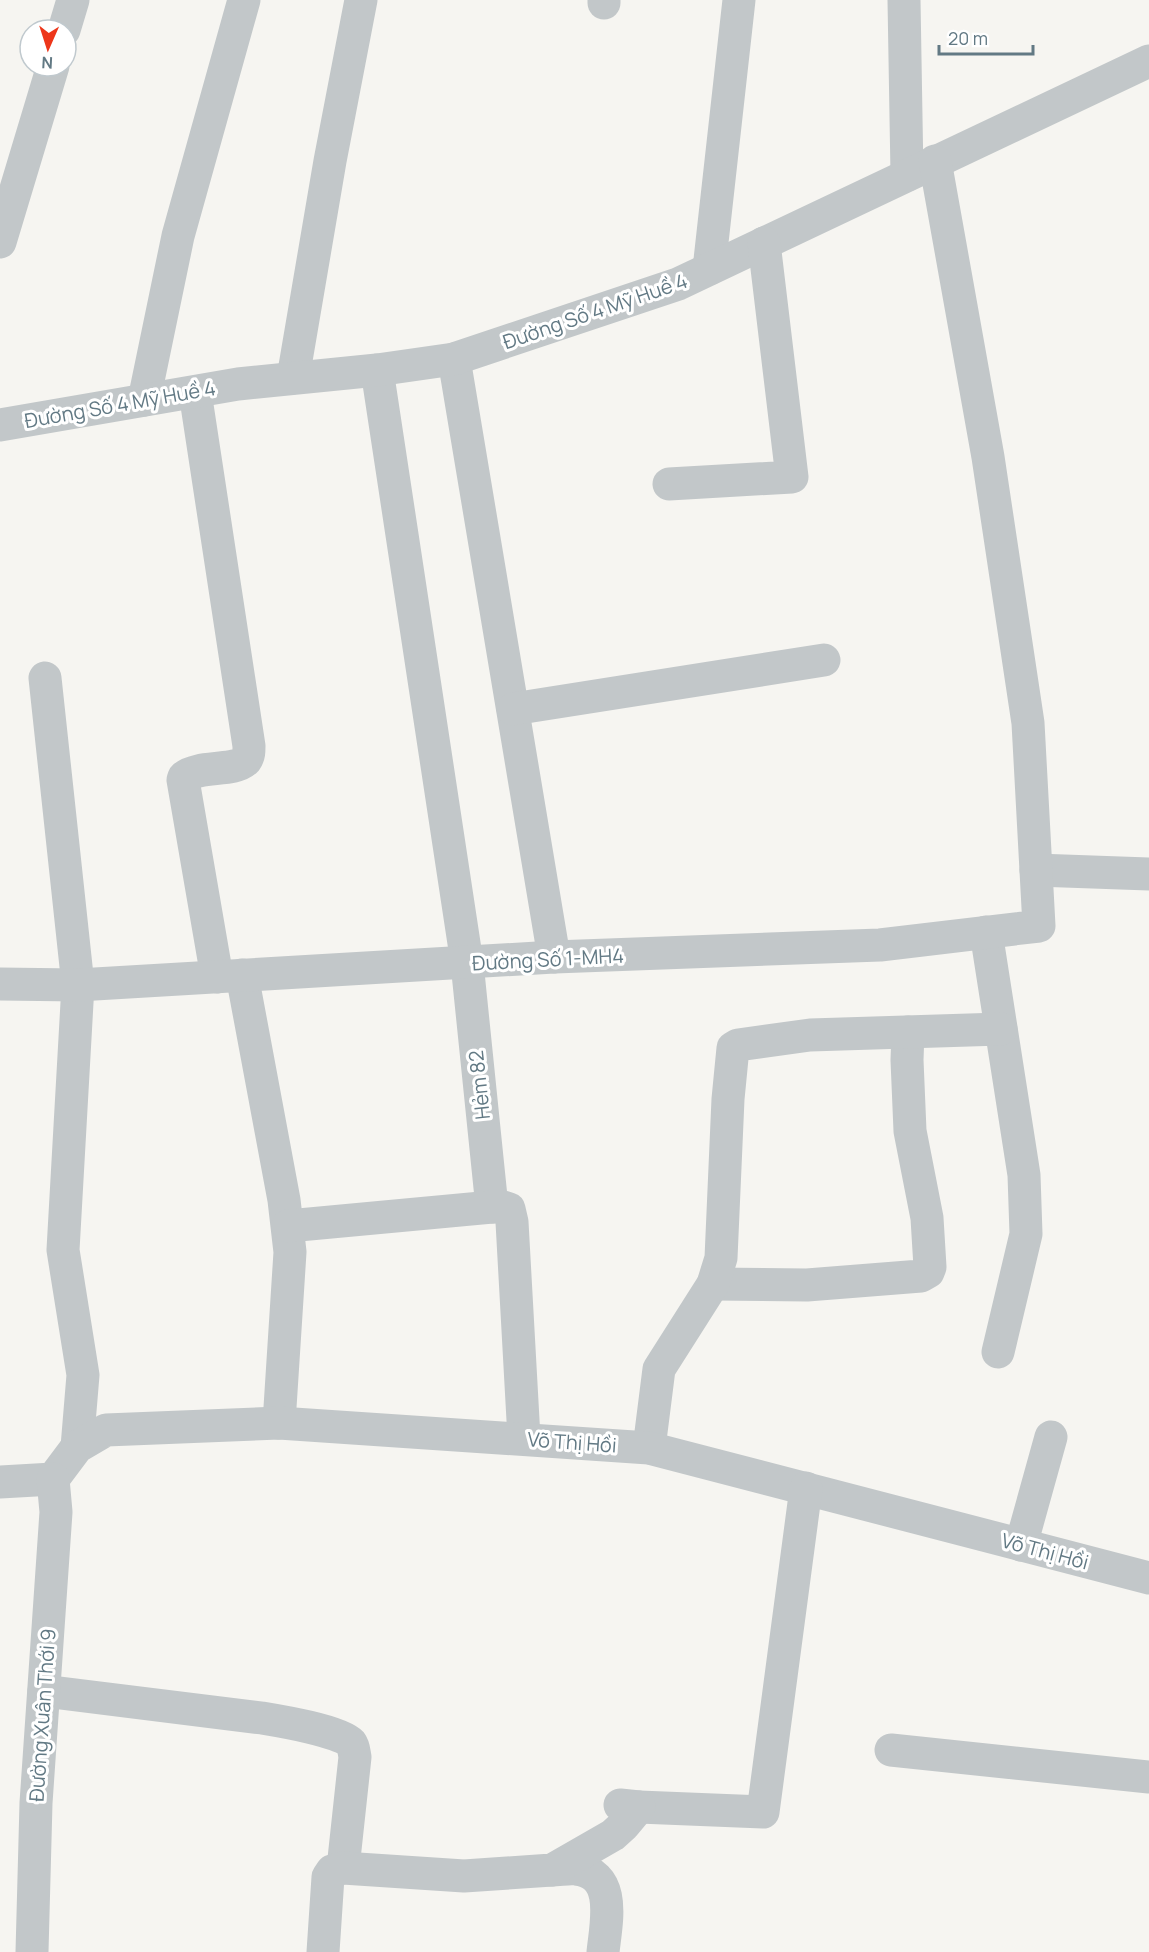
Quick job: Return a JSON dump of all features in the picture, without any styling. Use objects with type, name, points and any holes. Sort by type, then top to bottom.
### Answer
[{"type":"street","points":[[68,18],[73,0]]},
{"type":"street","points":[[144,400],[178,236],[244,0]]},
{"type":"street","points":[[293,378],[330,161],[361,0]]},
{"type":"street","points":[[709,269],[739,0]]},
{"type":"street","points":[[904,0],[921,168],[988,457],[1028,723],[1036,870],[1149,874]]},
{"type":"street","name":"Đường Số 4 Mỹ Huề 4","points":[[0,425],[238,384],[377,370],[454,359],[678,284],[1149,61]]},
{"type":"street","points":[[0,242],[11,163],[48,78]]},
{"type":"street","points":[[669,484],[792,477],[764,243]]},
{"type":"street","points":[[454,359],[554,957]]},
{"type":"street","name":"Hẻm 82","points":[[377,370],[467,963],[492,1207]]},
{"type":"street","points":[[195,392],[249,746],[248,756],[244,762],[191,772],[183,780],[288,1226],[291,1270],[279,1424]]},
{"type":"street","points":[[513,709],[824,660]]},
{"type":"street","points":[[45,678],[78,985],[63,1250],[83,1375],[77,1448]]},
{"type":"street","name":"Đường Số 1-MH4","points":[[0,984],[78,985],[554,957],[880,945],[1039,926],[1036,870]]},
{"type":"street","points":[[986,932],[1024,1175],[1026,1234],[998,1352]]},
{"type":"street","points":[[649,1448],[659,1369],[713,1284],[721,1258],[728,1099],[733,1048],[738,1045],[810,1035],[1001,1029]]},
{"type":"street","points":[[713,1284],[807,1285],[903,1278],[921,1276],[928,1272],[930,1267],[927,1218],[910,1131],[908,1032]]},
{"type":"street","points":[[288,1226],[492,1207],[509,1209],[512,1222],[524,1438]]},
{"type":"street","name":"Võ Thị Hồi","points":[[52,1479],[77,1448],[106,1430],[279,1424],[524,1438],[649,1448],[1149,1578]]},
{"type":"street","points":[[1022,1545],[1052,1437]]},
{"type":"street","points":[[0,1482],[52,1479]]},
{"type":"street","name":"Đường Xuân Thới 9","points":[[32,1952],[36,1803],[56,1512],[52,1479]]},
{"type":"street","points":[[552,1870],[613,1835],[624,1825],[629,1806],[763,1812],[806,1488]]},
{"type":"street","points":[[44,1691],[262,1718],[346,1739],[354,1748],[355,1757],[343,1868]]},
{"type":"street","points":[[891,1750],[1149,1777]]},
{"type":"street","points":[[323,1952],[328,1878],[332,1871],[343,1868],[464,1876],[576,1869],[590,1873],[601,1882],[606,1893],[603,1952]]}]
